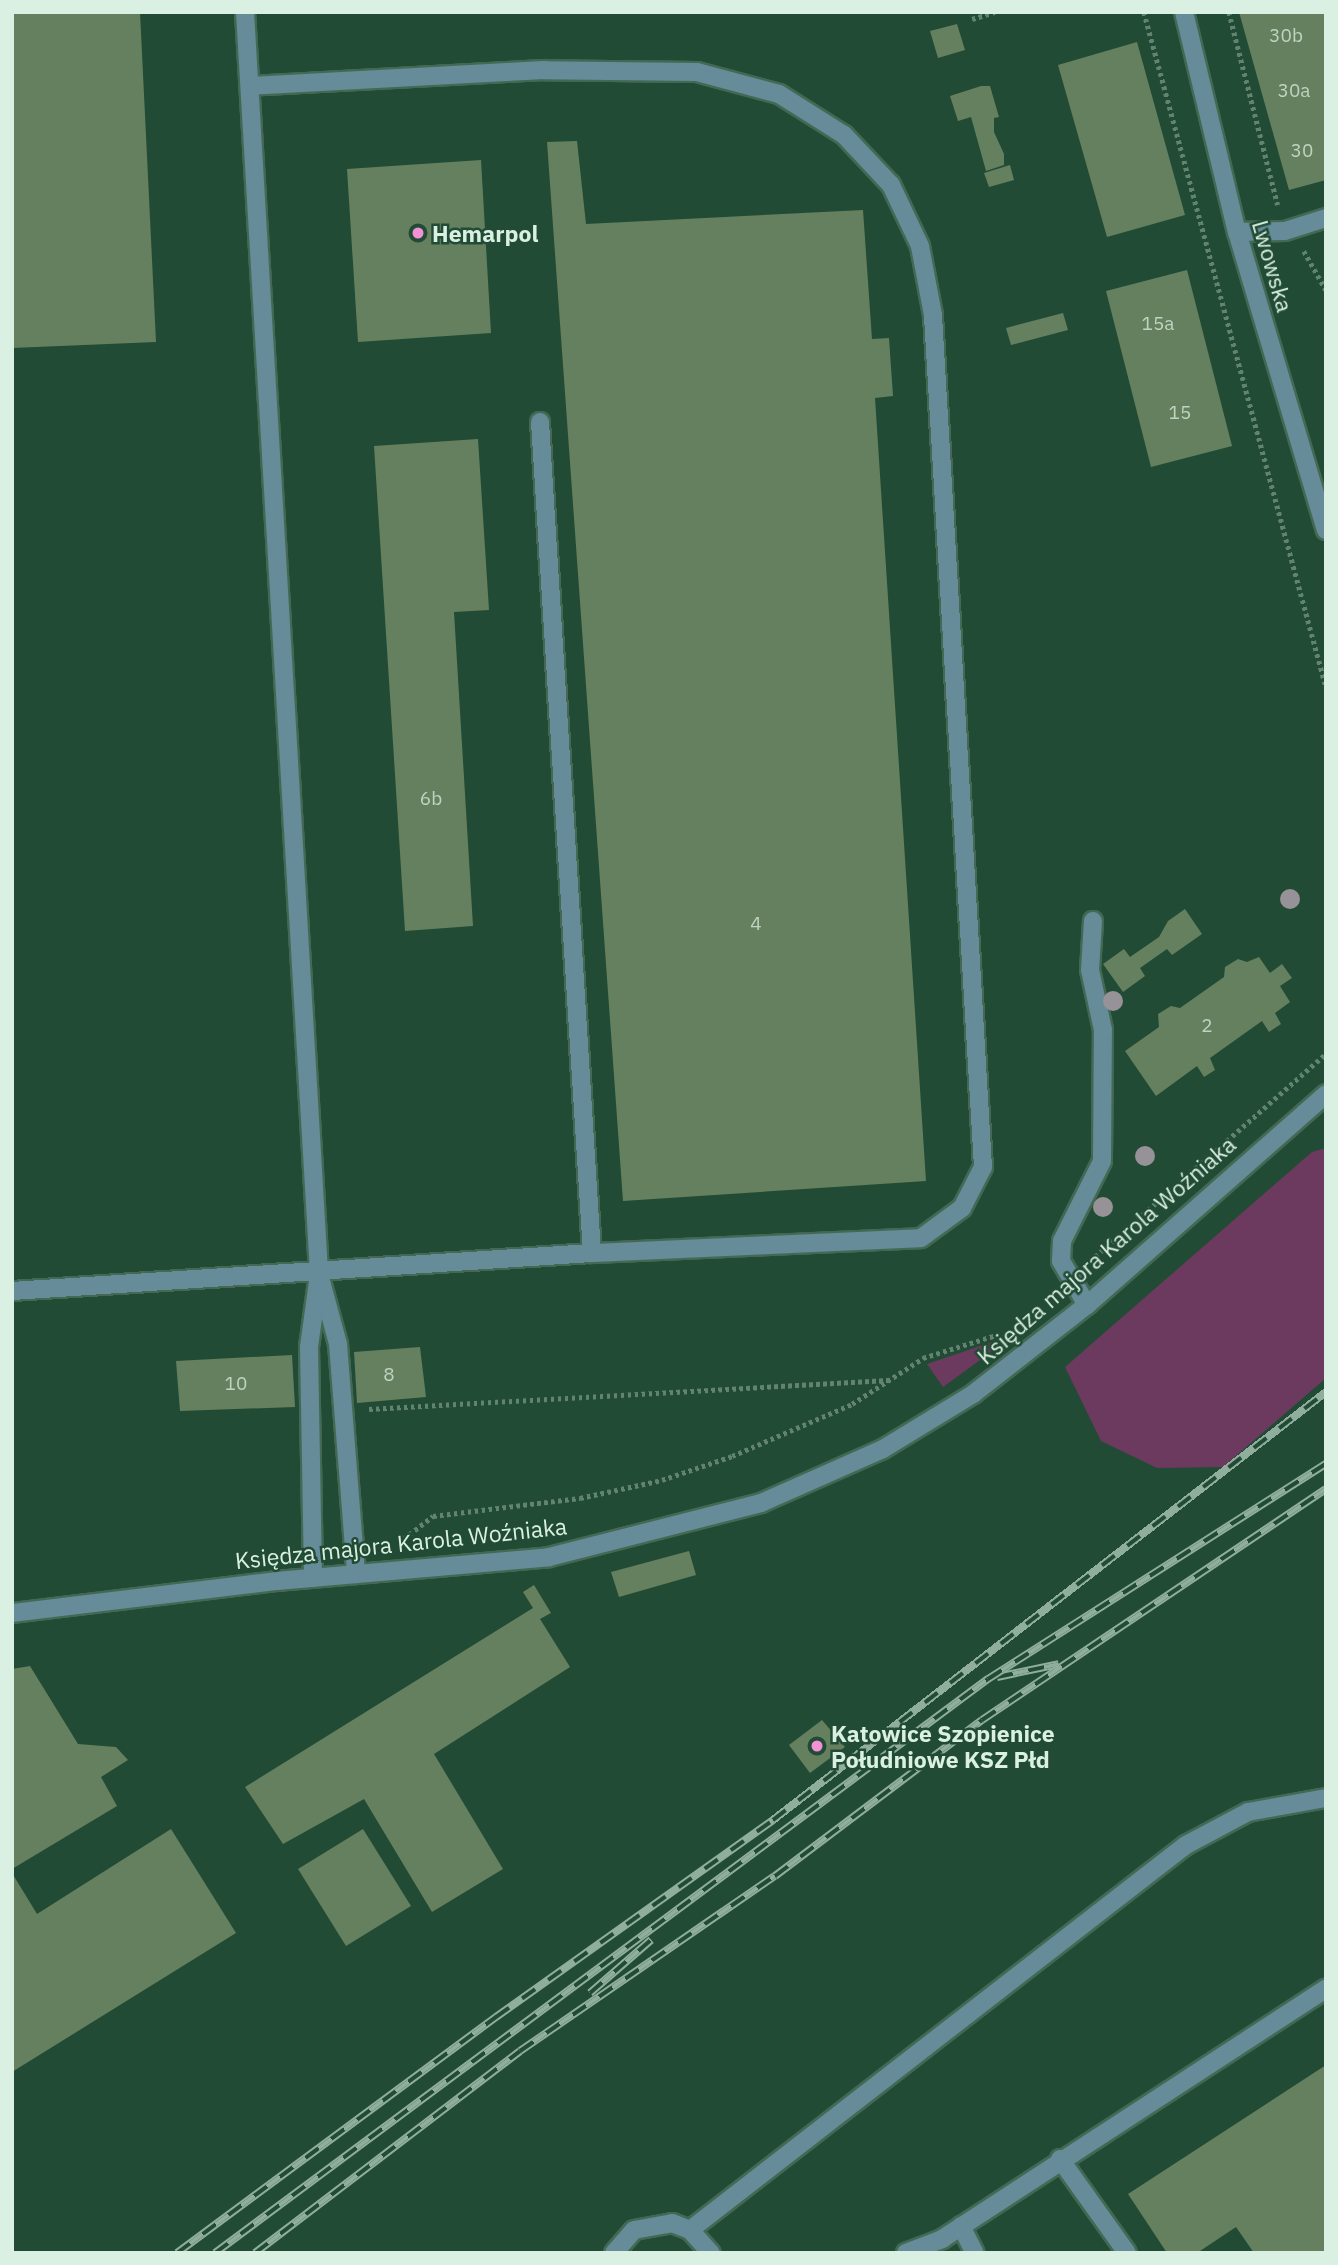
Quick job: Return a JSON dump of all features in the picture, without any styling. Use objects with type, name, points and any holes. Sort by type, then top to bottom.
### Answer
[{"type":"street","points":[[245,12],[319,1274],[309,1347],[313,1578]]},
{"type":"street","name":"Lwowska","points":[[1184,12],[1237,232],[1326,530]]},
{"type":"street","points":[[12,1291],[319,1274],[592,1253],[920,1238],[962,1208],[983,1167],[933,315],[920,246],[891,185],[844,135],[779,94],[697,72],[544,70],[250,86]]},
{"type":"street","points":[[1237,232],[1285,230],[1326,218]]},
{"type":"street","points":[[540,422],[592,1253]]},
{"type":"street","points":[[1087,1305],[1069,1280],[1061,1261],[1062,1241],[1102,1161],[1103,1030],[1090,970],[1093,921]]},
{"type":"street","name":"Księdza majora Karola Woźniaka","points":[[12,1613],[313,1578],[549,1557],[761,1503],[883,1449],[973,1394],[1087,1305],[1326,1094]]},
{"type":"street","points":[[319,1274],[338,1344],[341,1410],[356,1574]]},
{"type":"street","points":[[690,2230],[1186,1845],[1248,1812],[1326,1798]]},
{"type":"street","points":[[906,2253],[961,2226],[1060,2159],[1326,1989]]},
{"type":"street","points":[[1060,2159],[1127,2253]]},
{"type":"street","points":[[614,2253],[634,2230],[652,2223],[690,2230],[711,2253]]},
{"type":"street","points":[[961,2226],[975,2253]]},
{"type":"path","points":[[972,19],[995,12]]},
{"type":"path","points":[[1144,12],[1326,687]]},
{"type":"path","points":[[1229,12],[1285,230],[1307,255],[1326,290]]},
{"type":"path","points":[[1069,1280],[1326,1054]]},
{"type":"path","points":[[353,1550],[393,1546],[433,1516],[553,1502],[662,1480],[802,1429],[923,1358],[1014,1328]]},
{"type":"path","points":[[341,1410],[888,1380]]},
{"type":"shaded area","points":[[1326,1148],[1326,1378],[1223,1467],[1157,1468],[1101,1441],[1065,1367],[1312,1152]]},
{"type":"shaded area","points":[[995,1341],[998,1347],[943,1387],[927,1364]]},
{"type":"building","points":[[12,12],[140,12],[156,342],[12,348]]},
{"type":"building","points":[[1239,12],[1324,12],[1326,180],[1289,190]]},
{"type":"building","points":[[957,24],[965,50],[938,58],[930,31]]},
{"type":"building","points":[[1137,42],[1185,215],[1107,237],[1058,65]]},
{"type":"building","points":[[981,86],[990,86],[999,117],[994,118],[994,132],[1004,154],[1004,165],[986,171],[971,117],[958,121],[950,96]]},
{"type":"building","points":[[577,141],[586,224],[863,210],[872,339],[889,338],[893,396],[875,398],[926,1181],[623,1201],[547,142]]},
{"type":"building","name":"Hemarpol","points":[[481,160],[491,333],[358,342],[347,169]]},
{"type":"building","points":[[1010,165],[1014,180],[989,187],[984,173]]},
{"type":"building","points":[[1187,270],[1232,446],[1151,467],[1106,291]]},
{"type":"building","points":[[1063,313],[1068,330],[1011,345],[1006,328]]},
{"type":"building","points":[[478,439],[489,610],[454,612],[473,926],[405,931],[374,446]]},
{"type":"building","points":[[1185,909],[1202,934],[1172,955],[1167,949],[1140,968],[1145,976],[1123,992],[1103,964],[1124,949],[1130,957],[1159,937],[1168,921]]},
{"type":"building","points":[[1259,957],[1270,973],[1282,964],[1292,978],[1280,986],[1290,1002],[1275,1013],[1281,1024],[1269,1032],[1262,1021],[1210,1058],[1215,1070],[1204,1077],[1197,1066],[1156,1096],[1125,1051],[1159,1027],[1158,1014],[1171,1006],[1180,1008],[1224,977],[1225,967],[1238,959],[1247,962]]},
{"type":"building","points":[[420,1347],[426,1397],[357,1403],[354,1352]]},
{"type":"building","points":[[292,1355],[295,1407],[180,1411],[176,1361]]},
{"type":"building","points":[[689,1551],[696,1575],[619,1597],[611,1572]]},
{"type":"building","points":[[534,1585],[551,1613],[540,1619],[570,1667],[434,1754],[503,1869],[432,1912],[364,1799],[283,1844],[245,1787],[533,1608],[523,1592]]},
{"type":"building","points":[[30,1666],[78,1744],[116,1747],[128,1760],[101,1777],[117,1806],[12,1869],[12,1669]]},
{"type":"building","name":"Katowice Szopienice Południowe KSZ Płd","points":[[822,1720],[845,1747],[810,1773],[789,1745]]},
{"type":"building","points":[[171,1829],[236,1933],[12,2072],[12,1873],[37,1914]]},
{"type":"building","points":[[363,1829],[411,1906],[346,1946],[298,1869]]},
{"type":"building","points":[[1326,2065],[1326,2253],[1254,2253],[1236,2227],[1197,2253],[1167,2253],[1128,2194]]},
{"type":"railway","points":[[177,2253],[496,2017],[773,1820],[1326,1392]]},
{"type":"railway","points":[[215,2253],[988,1679],[1326,1464]]},
{"type":"railway","points":[[255,2253],[520,2051],[775,1876],[982,1720],[1326,1489]]},
{"type":"railway","points":[[997,1677],[1059,1664]]},
{"type":"railway","points":[[590,1993],[651,1940]]},
{"type":"place","name":"Hemarpol","points":[[418,233]]},
{"type":"place","name":"Katowice Szopienice Południowe KSZ Płd","points":[[817,1746]]}]
